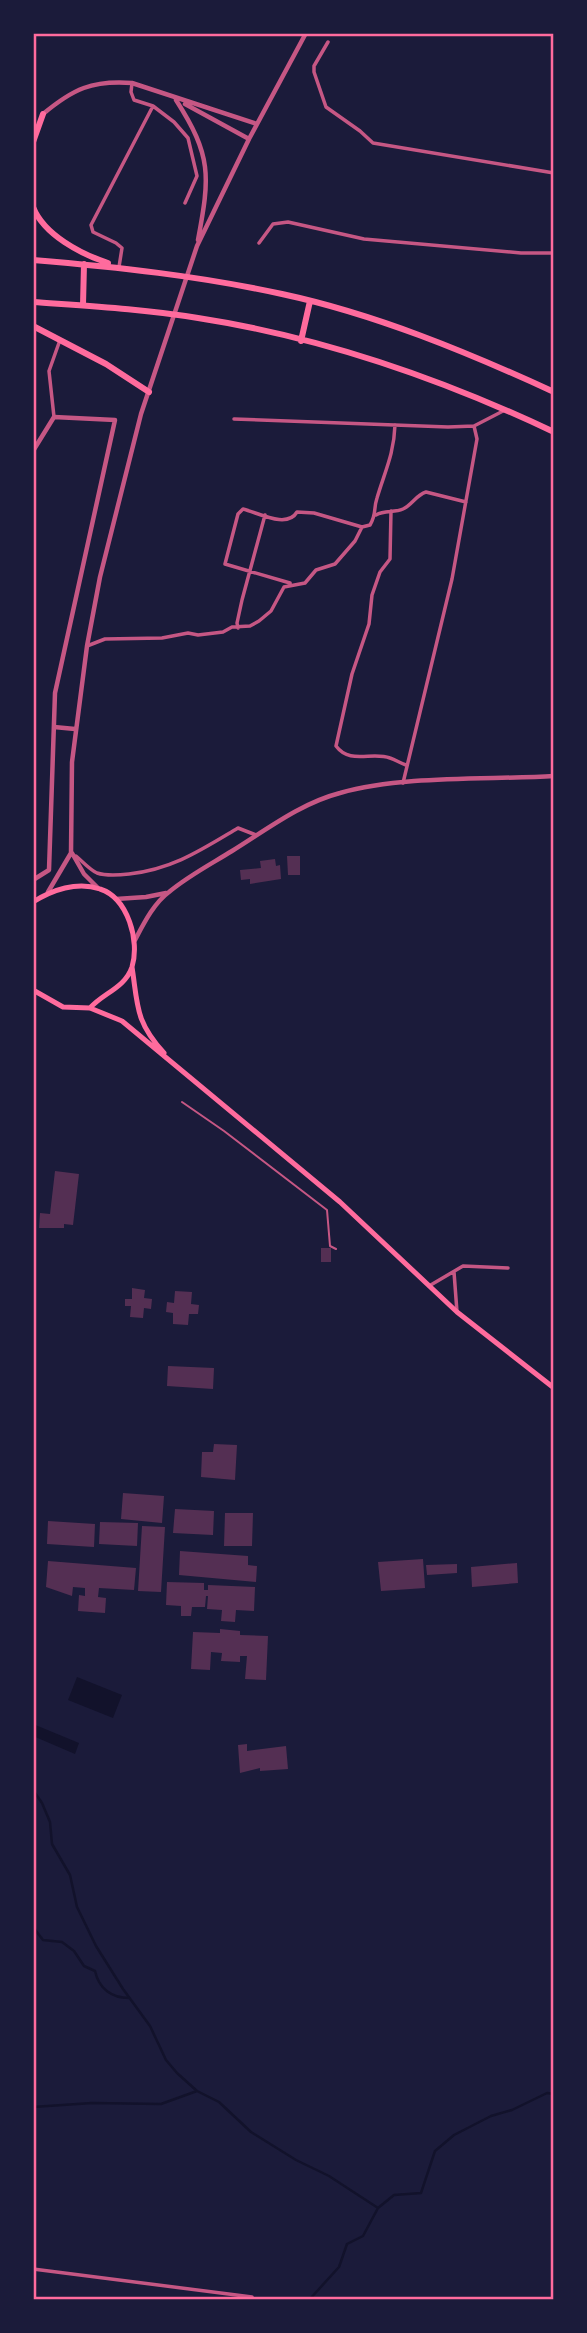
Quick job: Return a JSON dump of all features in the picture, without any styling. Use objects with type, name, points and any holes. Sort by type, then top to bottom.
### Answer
[{"type":"highway","points":[[33,125],[43,114]]},
{"type":"highway","points":[[33,142],[43,114]]},
{"type":"highway","points":[[33,207],[42,222],[65,242],[96,259],[119,267]]},
{"type":"highway","points":[[33,260],[119,267],[216,281],[310,301],[383,323],[508,371],[554,392]]},
{"type":"highway","points":[[83,305],[84,264]]},
{"type":"highway","points":[[301,341],[310,301]]},
{"type":"highway","points":[[33,302],[199,318],[301,341],[416,375],[554,432]]},
{"type":"highway","points":[[33,326],[106,364],[149,392]]},
{"type":"main road","points":[[33,902],[48,892],[65,888],[99,888],[115,899],[129,920],[135,940],[132,967],[141,1021],[152,1039],[179,1068]]},
{"type":"main road","points":[[90,1008],[119,986],[132,967]]},
{"type":"main road","points":[[33,990],[63,1007],[90,1008],[122,1021],[340,1202],[457,1312],[554,1388]]},
{"type":"street","points":[[197,246],[249,139],[306,33]]},
{"type":"street","points":[[328,42],[314,66],[326,107],[373,143],[554,173]]},
{"type":"street","points":[[43,114],[80,88],[114,82],[132,83],[257,124]]},
{"type":"street","points":[[132,83],[134,100],[153,106],[180,128],[192,148],[197,176],[185,203]]},
{"type":"street","points":[[175,99],[249,139]]},
{"type":"street","points":[[48,892],[71,853],[75,729],[87,646],[114,516],[149,392],[197,246],[205,206],[207,175],[201,145],[175,99]]},
{"type":"street","points":[[119,267],[122,248],[93,232],[91,225],[153,106]]},
{"type":"street","points":[[259,243],[273,224],[288,222],[364,239],[521,253],[554,253]]},
{"type":"street","points":[[33,451],[54,416],[49,371],[61,339]]},
{"type":"street","points":[[234,419],[448,427],[474,426],[506,410]]},
{"type":"street","points":[[33,880],[49,870],[55,693],[115,421],[54,416]]},
{"type":"street","points":[[292,584],[225,564],[237,514],[243,509],[287,520],[293,518],[297,512],[314,513],[362,527],[370,525],[376,515],[376,500],[394,447],[395,425]]},
{"type":"street","points":[[403,783],[452,579],[477,439],[474,426]]},
{"type":"street","points":[[376,515],[405,508],[426,492],[467,502]]},
{"type":"street","points":[[391,511],[390,559],[380,572],[372,595],[369,624],[352,674],[336,746],[350,757],[390,758],[407,765]]},
{"type":"street","points":[[238,628],[242,600],[265,515]]},
{"type":"street","points":[[87,646],[105,639],[162,638],[188,633],[198,635],[250,626],[271,611],[284,587],[305,583],[316,570],[335,564],[355,541],[362,527]]},
{"type":"street","points":[[54,727],[75,729]]},
{"type":"street","points":[[115,899],[146,897],[167,892],[311,804],[338,793],[403,783],[554,776]]},
{"type":"street","points":[[71,853],[96,873],[119,875],[169,866],[238,828],[258,835]]},
{"type":"street","points":[[71,853],[84,874],[99,888]]},
{"type":"street","points":[[135,940],[147,918],[167,892]]},
{"type":"street","points":[[429,1286],[463,1266],[508,1268]]},
{"type":"street","points":[[454,1272],[457,1312]]},
{"type":"street","points":[[33,2269],[252,2297]]},
{"type":"lane","points":[[182,1102],[327,1210],[330,1247],[336,1249]]},
{"type":"shaded area","points":[[77,1677],[122,1695],[113,1718],[68,1700]]},
{"type":"shaded area","points":[[33,1724],[79,1743],[75,1754],[33,1736]]},
{"type":"building","points":[[287,856],[300,856],[300,875],[288,875]]},
{"type":"building","points":[[275,859],[276,866],[280,865],[281,879],[250,884],[250,879],[241,880],[240,870],[261,868],[260,861]]},
{"type":"building","points":[[55,1171],[79,1174],[73,1225],[64,1224],[64,1228],[39,1228],[40,1213],[50,1214]]},
{"type":"building","points":[[321,1248],[331,1248],[331,1262],[321,1262]]},
{"type":"building","points":[[132,1288],[145,1290],[144,1298],[152,1299],[151,1309],[144,1308],[143,1318],[130,1317],[131,1306],[125,1306],[125,1299],[132,1299]]},
{"type":"building","points":[[175,1291],[192,1292],[191,1304],[199,1305],[198,1314],[189,1314],[188,1325],[173,1324],[173,1313],[166,1312],[167,1302],[174,1303]]},
{"type":"building","points":[[168,1366],[214,1368],[213,1389],[167,1386]]},
{"type":"building","points":[[214,1444],[237,1445],[235,1480],[201,1477],[202,1452],[213,1452]]},
{"type":"building","points":[[123,1493],[164,1496],[162,1523],[121,1519]]},
{"type":"building","points":[[175,1509],[214,1511],[213,1535],[173,1533]]},
{"type":"building","points":[[225,1513],[253,1513],[252,1546],[224,1546]]},
{"type":"building","points":[[48,1521],[95,1524],[94,1547],[47,1544]]},
{"type":"building","points":[[100,1522],[138,1523],[137,1546],[99,1544]]},
{"type":"building","points":[[142,1526],[165,1527],[161,1592],[138,1591]]},
{"type":"building","points":[[180,1551],[248,1556],[248,1565],[257,1566],[256,1582],[179,1575]]},
{"type":"building","points":[[423,1559],[425,1588],[381,1591],[378,1562]]},
{"type":"building","points":[[48,1561],[136,1568],[134,1590],[99,1588],[98,1597],[106,1598],[105,1613],[78,1611],[79,1595],[85,1596],[85,1588],[73,1587],[72,1596],[46,1587]]},
{"type":"building","points":[[517,1563],[518,1583],[472,1587],[471,1567]]},
{"type":"building","points":[[457,1564],[457,1573],[427,1575],[426,1565]]},
{"type":"building","points":[[167,1582],[204,1583],[204,1590],[208,1590],[208,1585],[255,1587],[254,1611],[236,1610],[235,1622],[221,1621],[222,1610],[207,1609],[206,1596],[205,1607],[192,1607],[191,1616],[181,1616],[181,1606],[166,1605]]},
{"type":"building","points":[[220,1629],[240,1631],[240,1635],[268,1636],[266,1680],[245,1679],[247,1656],[240,1656],[240,1662],[221,1661],[222,1653],[211,1652],[210,1670],[191,1669],[193,1632],[220,1633]]},
{"type":"building","points":[[247,1744],[247,1751],[286,1746],[288,1769],[260,1771],[260,1768],[240,1773],[238,1745]]},
{"type":"waterway","points":[[33,1790],[50,1822],[52,1844],[70,1875],[77,1907],[96,1946],[150,2026],[166,2060],[197,2091]]},
{"type":"waterway","points":[[33,1927],[43,1940],[62,1942],[74,1951],[84,1966],[95,1971],[107,1991],[129,1998]]},
{"type":"waterway","points":[[33,2107],[92,2103],[161,2104],[197,2091],[219,2102],[251,2132],[296,2160],[329,2176],[378,2208]]},
{"type":"waterway","points":[[309,2300],[339,2267],[347,2244],[363,2236],[378,2208],[394,2195],[421,2193],[435,2151],[454,2135],[547,2093],[554,2094]]}]
